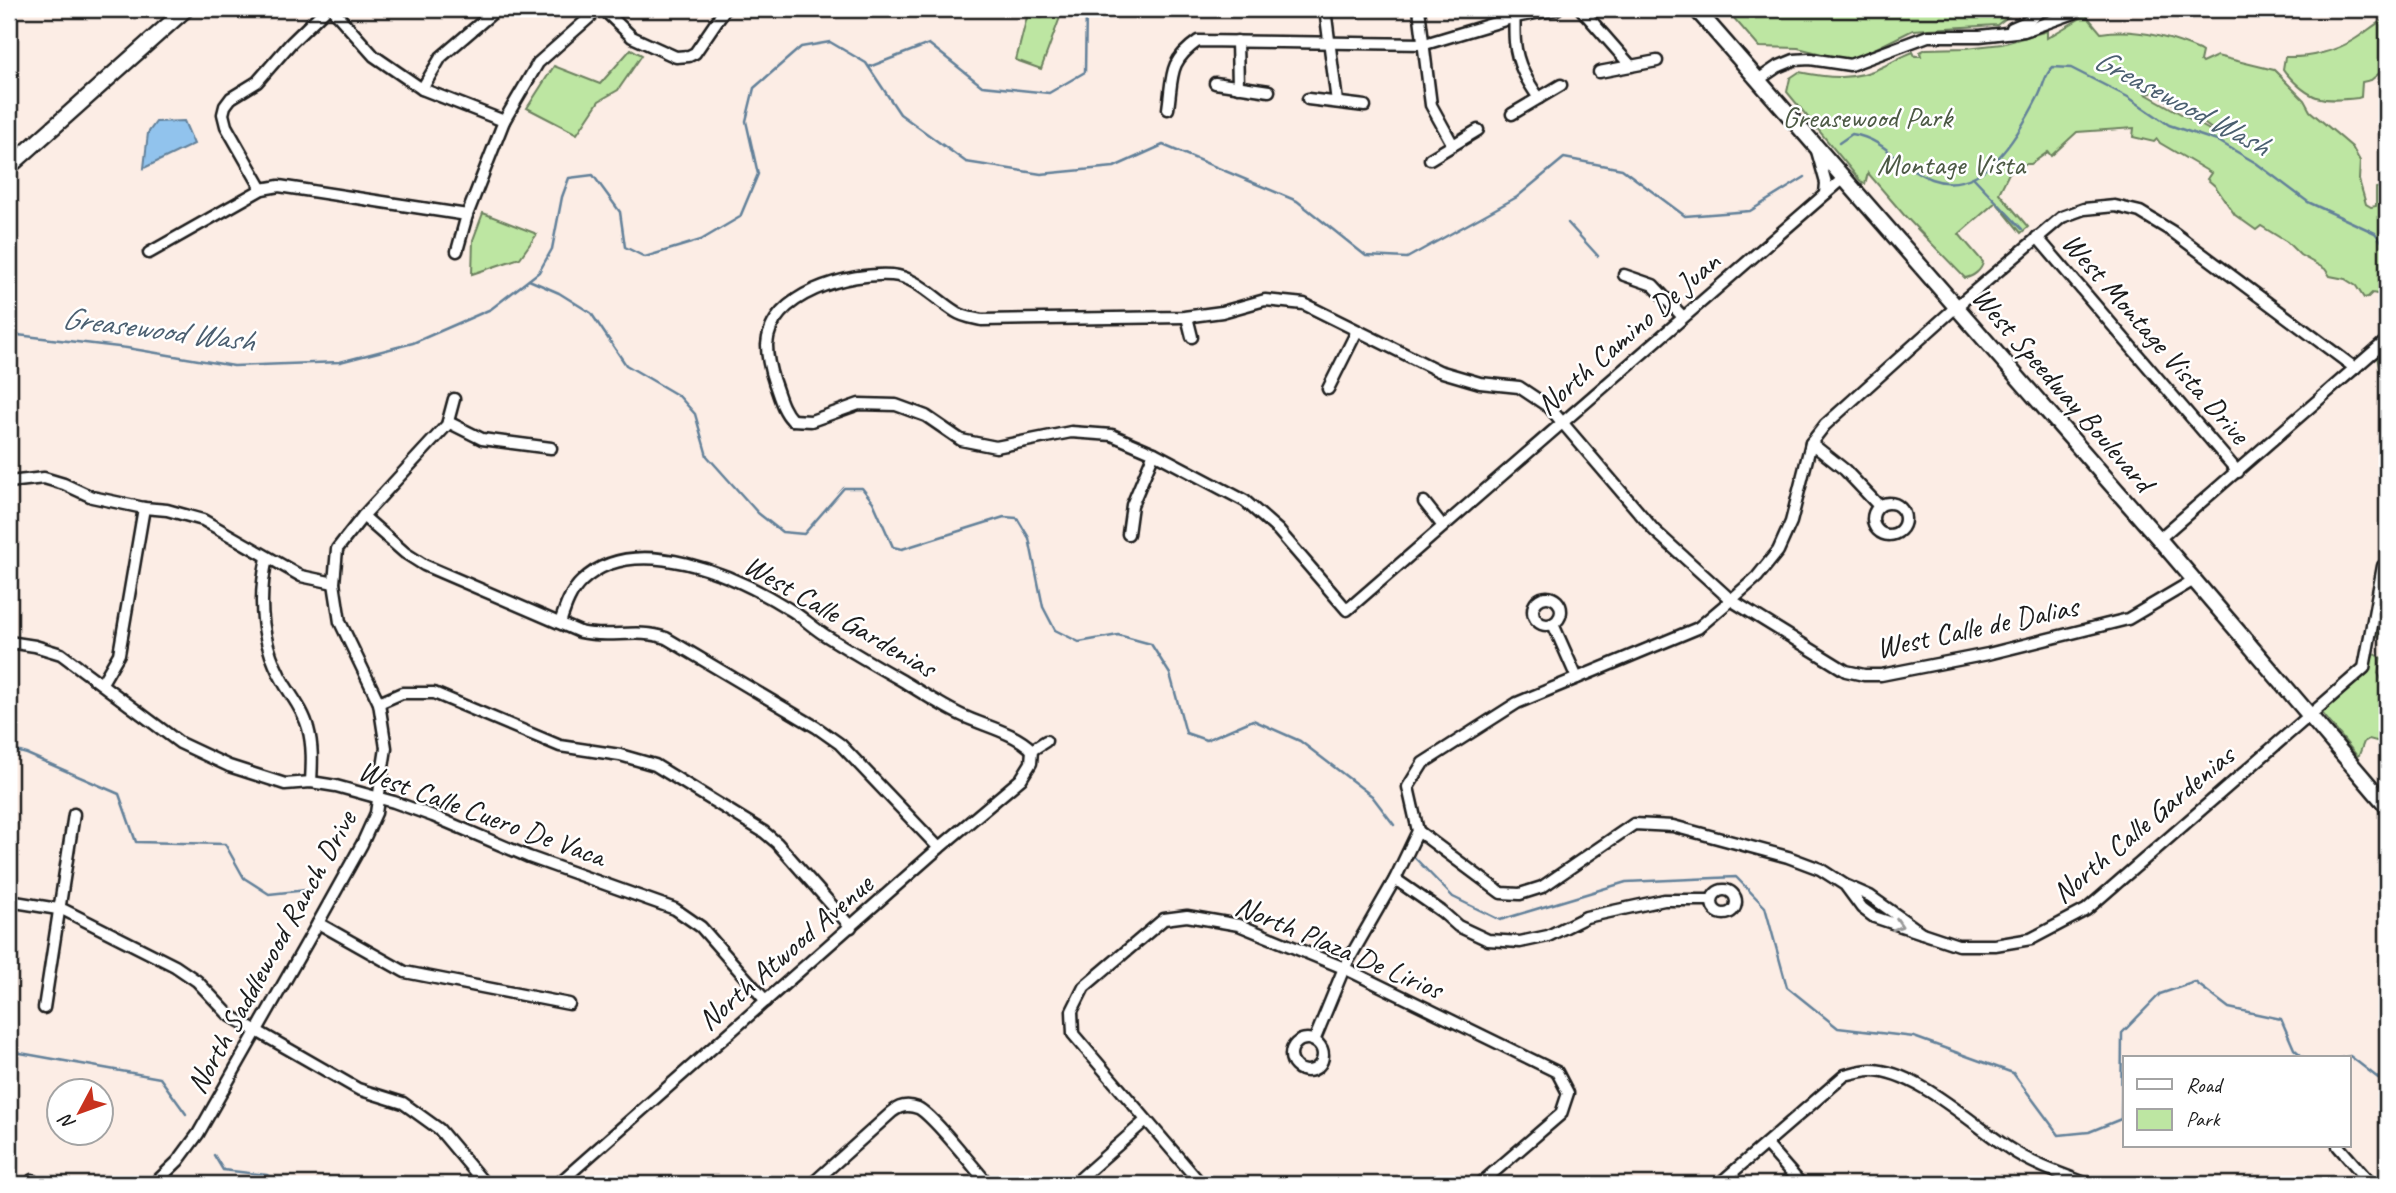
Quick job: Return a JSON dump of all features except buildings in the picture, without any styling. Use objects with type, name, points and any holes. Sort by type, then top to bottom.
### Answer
[{"type":"main road","name":"West Speedway Boulevard","points":[[1696,9],[1957,306],[2387,806]]},
{"type":"main road","points":[[9,167],[178,11]]},
{"type":"street","points":[[262,189],[226,126],[221,111],[231,99],[257,82],[326,9]]},
{"type":"street","points":[[332,9],[374,56],[422,89],[504,121]]},
{"type":"street","points":[[422,89],[441,57],[497,9]]},
{"type":"street","points":[[457,251],[467,215],[504,121],[538,63],[601,9],[632,37],[688,62],[725,9]]},
{"type":"street","points":[[1325,9],[1337,102]]},
{"type":"street","points":[[1419,9],[1431,105],[1453,145]]},
{"type":"street","points":[[1168,109],[1175,63],[1181,53],[1198,41],[1425,44],[1514,13],[1557,9]]},
{"type":"street","points":[[1581,9],[1631,66]]},
{"type":"street","points":[[1998,34],[2028,21],[2042,9]]},
{"type":"street","points":[[1758,80],[1777,67],[1794,60],[1810,59],[1850,65],[1928,36],[1980,36],[2024,31],[2075,10]]},
{"type":"street","points":[[1514,13],[1519,61],[1526,79],[1539,98]]},
{"type":"street","points":[[1237,41],[1238,87]]},
{"type":"street","points":[[1600,72],[1657,61]]},
{"type":"street","points":[[1215,83],[1269,91]]},
{"type":"street","points":[[1512,114],[1561,85]]},
{"type":"street","points":[[1308,99],[1365,106]]},
{"type":"street","points":[[1430,159],[1478,130]]},
{"type":"street","points":[[1813,141],[1826,183],[1825,194]]},
{"type":"street","name":"North Camino De Juan","points":[[1154,453],[1245,501],[1278,530],[1347,610],[1845,177]]},
{"type":"street","points":[[149,253],[262,189],[279,186],[467,215]]},
{"type":"street","points":[[1314,1041],[1344,968],[1395,879],[1418,831],[1408,787],[1423,763],[1517,704],[1698,628],[1731,600],[1757,577],[1778,551],[1791,522],[1811,443],[1825,425],[2062,216],[2084,209],[2115,206],[2140,212],[2174,232],[2355,368]]},
{"type":"street","name":"West Montage Vista Drive","points":[[2037,237],[2238,472]]},
{"type":"street","points":[[1128,534],[1132,505],[1154,453],[1112,435],[1071,432],[996,447],[961,440],[926,416],[896,404],[859,404],[811,421],[790,424],[769,365],[767,343],[775,321],[788,304],[826,285],[867,275],[896,275],[925,289],[958,314],[982,320],[1187,317],[1222,312],[1265,300],[1304,304],[1456,377],[1480,383],[1519,387],[1549,407],[1563,422]]},
{"type":"street","points":[[1625,275],[1653,285],[1684,317]]},
{"type":"street","points":[[1187,317],[1192,337]]},
{"type":"street","points":[[1328,389],[1357,331]]},
{"type":"street","points":[[2159,539],[2387,340]]},
{"type":"street","name":"North Saddlewood Ranch Drive","points":[[154,1184],[178,1161],[198,1135],[362,844],[376,813],[386,748],[379,703],[340,622],[334,583],[337,549],[363,516],[448,422],[454,399]]},
{"type":"street","points":[[448,422],[482,439],[551,448]]},
{"type":"street","name":"West Calle de Dalias","points":[[1563,422],[1654,530],[1731,600],[1846,671],[1881,675],[1988,654],[2128,619],[2194,580]]},
{"type":"street","points":[[1811,443],[1845,470],[1880,506]]},
{"type":"street","points":[[9,482],[44,478],[64,484],[92,498],[167,510],[204,520],[301,576],[334,583]]},
{"type":"street","points":[[1424,502],[1442,526]]},
{"type":"street","points":[[102,683],[119,654],[144,508]]},
{"type":"street","points":[[363,516],[405,553],[424,565],[560,623],[595,635],[653,633],[732,676],[840,744],[939,848]]},
{"type":"street","points":[[267,558],[261,608],[264,636],[279,673],[307,725],[312,749],[311,782]]},
{"type":"street","name":"West Calle Gardenias","points":[[560,623],[574,591],[595,570],[615,562],[644,558],[685,563],[718,573],[771,598],[792,610],[825,636],[898,679],[958,713],[1016,738],[1032,750]]},
{"type":"street","name":"North Calle Gardenias","points":[[1418,831],[1502,893],[1520,894],[1542,887],[1633,824],[1673,826],[1788,857],[1820,869],[1846,885],[1863,908],[1874,917],[1922,933],[1958,944],[1995,945],[2031,939],[2086,910],[2364,668],[2383,566]]},
{"type":"street","points":[[1553,624],[1577,678]]},
{"type":"street","name":"West Calle Cuero De Vaca","points":[[9,642],[61,654],[180,743],[229,766],[285,784],[311,782],[336,786],[433,816],[528,857],[675,909],[701,927],[766,1001]]},
{"type":"street","points":[[379,703],[402,693],[434,693],[560,746],[620,755],[655,765],[764,832],[777,843],[851,927]]},
{"type":"street","points":[[1032,750],[1046,741]]},
{"type":"street","name":"North Atwood Avenue","points":[[558,1184],[1021,779],[1031,763],[1032,750]]},
{"type":"street","points":[[44,1008],[74,814]]},
{"type":"street","points":[[1395,879],[1458,926],[1488,940],[1520,942],[1548,936],[1586,917],[1664,900],[1711,900]]},
{"type":"street","points":[[9,901],[61,910],[175,966],[197,981],[229,1014],[257,1031],[358,1089],[403,1103],[439,1129],[485,1184]]},
{"type":"street","name":"North Plaza De Lirios","points":[[1201,1184],[1073,1034],[1072,1011],[1084,987],[1164,919],[1187,916],[1239,925],[1344,968],[1557,1072],[1568,1093],[1561,1114],[1480,1184]]},
{"type":"street","points":[[318,923],[405,972],[569,1004]]},
{"type":"street","points":[[1719,1184],[1845,1075],[1871,1070],[1895,1073],[1942,1100],[2010,1149],[2043,1167],[2088,1184]]},
{"type":"street","points":[[812,1184],[898,1108],[910,1104],[930,1118],[988,1184]]},
{"type":"street","points":[[1074,1184],[1145,1121]]},
{"type":"street","points":[[1766,1144],[1801,1184]]},
{"type":"street","points":[[2340,1148],[2371,1184]]},
{"type":"green space","points":[[1029,9],[1063,9],[1041,69],[1016,60]]},
{"type":"green space","name":"Greasewood Park","points":[[1726,9],[2018,9],[1997,25],[1913,30],[1850,61],[1798,48],[1759,47]]},
{"type":"green space","name":"Montage Vista","points":[[2086,15],[2101,33],[2139,33],[2176,41],[2202,52],[2202,63],[2217,56],[2274,70],[2304,100],[2310,111],[2352,147],[2360,161],[2359,180],[2366,204],[2376,206],[2376,188],[2387,186],[2387,306],[2382,295],[2372,293],[2364,298],[2356,286],[2345,279],[2330,276],[2325,269],[2300,255],[2287,242],[2261,226],[2256,230],[2235,215],[2207,179],[2211,173],[2157,139],[2154,142],[2133,137],[2134,128],[2077,132],[2051,156],[2048,152],[2031,164],[2019,164],[2009,173],[1999,193],[2028,227],[2021,233],[1996,202],[1959,234],[1983,262],[1977,273],[1965,278],[1868,173],[1865,184],[1862,183],[1787,92],[1790,78],[1799,72],[1831,77],[1862,75],[1913,52],[1915,56],[1921,56],[1920,52],[1926,49],[2002,44],[2047,31],[2047,38]],"holes":[[[2156,92],[2169,102],[2190,108],[2205,124],[2227,140],[2146,94]]]},
{"type":"green space","points":[[2387,18],[2387,67],[2371,80],[2362,82],[2361,97],[2335,100],[2318,98],[2302,89],[2283,69],[2285,57],[2330,51],[2355,39]]},
{"type":"green space","points":[[631,49],[642,55],[618,90],[599,101],[577,134],[527,108],[554,66],[600,84]]},
{"type":"green space","points":[[483,213],[537,234],[520,258],[472,274],[473,240]]},
{"type":"green space","points":[[2387,348],[2387,384],[2380,372],[2377,356]]},
{"type":"green space","points":[[2387,585],[2387,634],[2375,637],[2380,599]]},
{"type":"green space","points":[[2374,654],[2381,658],[2378,673],[2387,689],[2387,739],[2380,742],[2369,739],[2364,742],[2357,756],[2322,713],[2364,676]]},
{"type":"water","points":[[184,121],[194,144],[144,168],[148,133],[156,122]]},
{"type":"waterway","points":[[869,67],[929,44],[982,86],[1049,93],[1085,72],[1086,9]]},
{"type":"waterway","name":"Greasewood Wash","points":[[9,334],[127,348],[234,366],[340,362],[413,343],[491,309],[539,272],[552,249],[562,197],[569,178],[593,175],[620,212],[625,247],[645,257],[701,240],[740,217],[758,174],[746,121],[754,88],[801,47],[830,42],[866,63],[900,114],[966,162],[1041,174],[1114,167],[1163,145],[1297,201],[1366,256],[1407,258],[1517,197],[1564,158],[1622,169],[1685,216],[1750,211],[1805,177]]},
{"type":"waterway","name":"Greasewood Wash","points":[[1839,143],[1852,134],[1864,137],[1931,179],[1950,182],[1967,179],[1983,171],[2010,144],[2031,111],[2050,70],[2053,67],[2071,68],[2128,97],[2169,125],[2220,142],[2256,163],[2308,202],[2375,233],[2387,248]]},
{"type":"waterway","points":[[1974,178],[2022,229]]},
{"type":"waterway","points":[[1568,223],[1598,256]]},
{"type":"waterway","points":[[529,280],[559,293],[591,313],[626,365],[679,396],[695,414],[707,456],[758,513],[782,532],[804,534],[844,488],[862,488],[873,502],[893,547],[902,549],[1004,517],[1017,518],[1029,538],[1043,607],[1055,630],[1079,642],[1118,635],[1151,644],[1170,674],[1186,733],[1206,740],[1253,720],[1300,741],[1372,796],[1394,825]]},
{"type":"waterway","points":[[9,749],[27,754],[119,794],[136,842],[225,844],[244,878],[269,894],[307,890]]},
{"type":"waterway","points":[[1414,857],[1453,897],[1500,920],[1626,882],[1736,877],[1765,907],[1787,987],[1838,1028],[1914,1037],[2013,1073],[2059,1135],[2089,1132],[2121,1119],[2122,1033],[2160,994],[2195,982],[2229,1008],[2281,1019],[2294,1049],[2302,1056]]},
{"type":"waterway","points":[[9,1051],[160,1078],[186,1114]]},
{"type":"waterway","points":[[2350,1056],[2387,1085]]},
{"type":"waterway","points":[[214,1155],[223,1170],[267,1175],[280,1184]]}]
